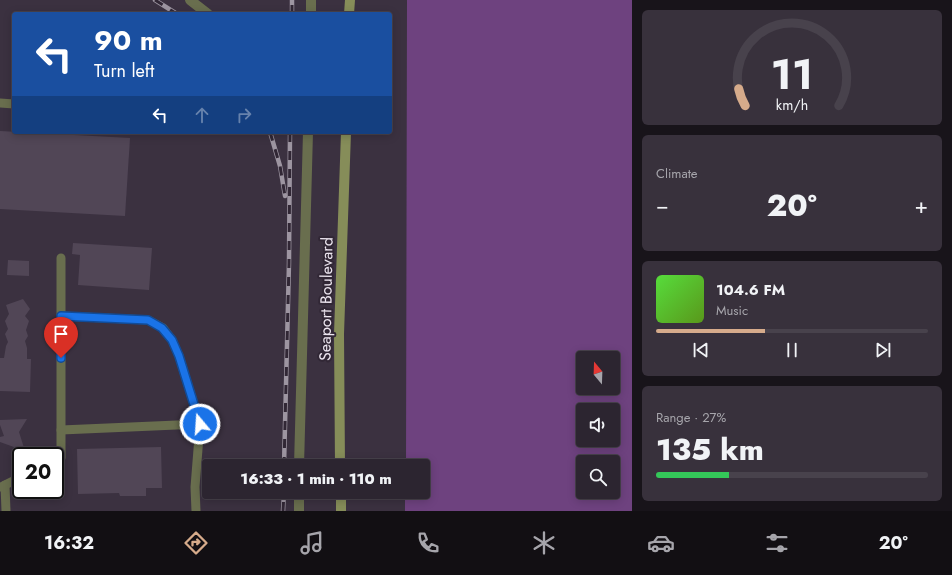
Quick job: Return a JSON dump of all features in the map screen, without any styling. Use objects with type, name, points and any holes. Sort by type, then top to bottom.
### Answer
[{"type":"main road","points":[[349,12],[350,0]]},
{"type":"main road","name":"Seaport Boulevard","points":[[340,459],[339,334],[346,134]]},
{"type":"main road","points":[[341,499],[341,511]]},
{"type":"street","points":[[311,0],[311,12]]},
{"type":"street","points":[[196,2],[206,12]]},
{"type":"street","name":"Seaport Boulevard","points":[[300,459],[308,134]]},
{"type":"street","points":[[299,499],[299,511]]},
{"type":"lane","points":[[0,103],[12,104]]},
{"type":"lane","points":[[61,258],[61,447]]},
{"type":"lane","points":[[61,316],[148,320],[162,328],[172,340],[179,356],[200,424],[195,487],[196,511]]},
{"type":"lane","points":[[61,430],[200,424]]},
{"type":"lane","points":[[6,511],[3,486],[12,482]]},
{"type":"shaded area","points":[[407,0],[632,0],[632,511],[405,511],[405,499],[430,499],[430,459],[406,459]]},
{"type":"building","points":[[0,131],[12,132],[12,134],[56,134],[130,138],[125,216],[0,209]]},
{"type":"building","points":[[73,243],[152,248],[149,290],[78,285],[80,255],[72,254]]},
{"type":"building","points":[[8,260],[29,261],[29,276],[7,275]]},
{"type":"building","points":[[23,299],[30,309],[25,316],[29,321],[26,330],[28,336],[25,341],[27,348],[27,359],[31,359],[30,392],[0,391],[0,358],[4,358],[8,342],[5,334],[8,329],[5,321],[9,314],[6,305]]},
{"type":"building","points":[[27,419],[19,432],[24,447],[14,447],[0,442],[0,437],[4,436],[0,425],[0,420]]},
{"type":"building","points":[[161,447],[162,488],[146,488],[146,496],[120,496],[119,493],[78,494],[77,449]]},
{"type":"railway","points":[[155,0],[174,12]]},
{"type":"railway","points":[[292,0],[292,12]]},
{"type":"railway","points":[[271,134],[280,166],[285,196]]},
{"type":"railway","points":[[284,459],[289,263],[290,134]]},
{"type":"railway","points":[[283,511],[284,499]]},
{"type":"route","points":[[61,358],[61,316],[148,320],[162,328],[172,340],[179,356],[200,424]]}]
